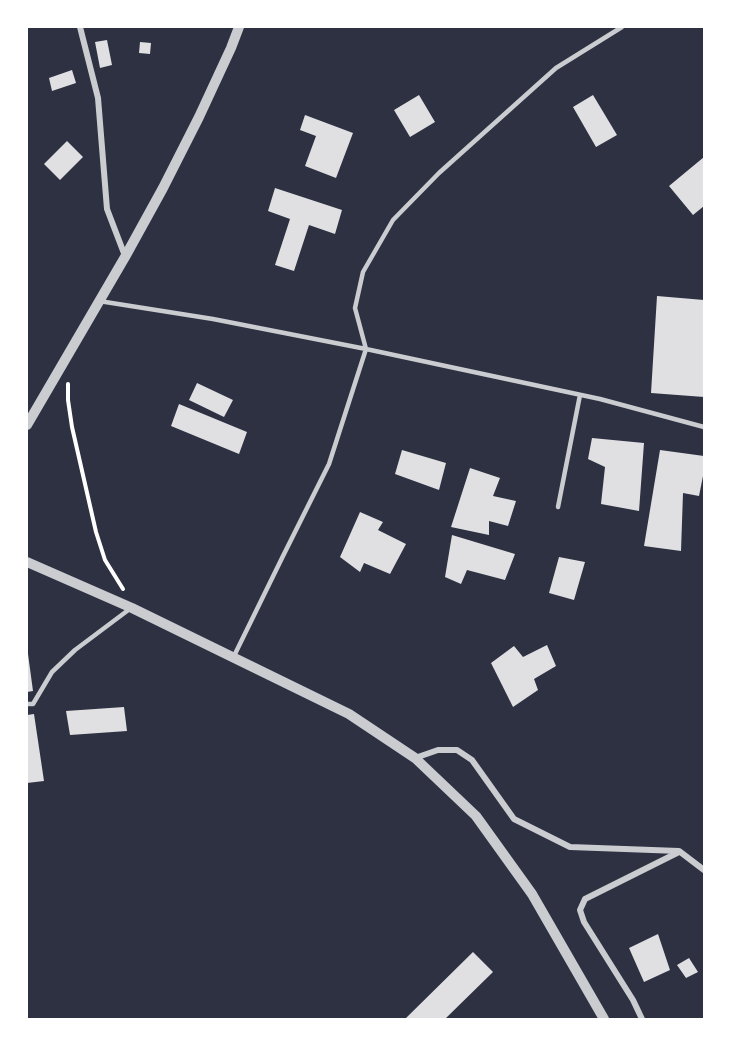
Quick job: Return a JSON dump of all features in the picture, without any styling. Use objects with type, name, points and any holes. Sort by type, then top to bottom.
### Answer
[{"type":"street","points":[[80,27],[98,98],[107,209],[125,257]]},
{"type":"street","points":[[27,425],[125,257],[199,117],[239,27]]},
{"type":"street","points":[[27,562],[132,608],[349,714],[415,758],[476,816],[532,894],[604,1019]]},
{"type":"street","points":[[415,758],[438,750],[457,750],[472,760],[514,819],[570,847],[679,851],[704,870]]},
{"type":"street","points":[[642,1019],[633,1000],[584,922],[580,910],[585,899],[679,851]]},
{"type":"lane","points":[[233,658],[329,464],[366,349],[355,308],[363,272],[393,220],[439,173],[556,68],[622,27]]},
{"type":"lane","points":[[99,301],[213,319],[366,349],[580,395],[704,427]]},
{"type":"lane","points":[[558,507],[580,395]]},
{"type":"lane","points":[[27,704],[33,704],[52,672],[75,650],[132,608]]},
{"type":"path","points":[[68,376],[68,400],[72,427],[96,532],[105,560],[132,608]]},
{"type":"building","points":[[107,40],[112,65],[100,68],[95,42]]},
{"type":"building","points":[[140,42],[151,43],[150,54],[139,53]]},
{"type":"building","points":[[72,70],[76,83],[52,91],[49,78]]},
{"type":"building","points":[[419,95],[435,122],[410,137],[394,110]]},
{"type":"building","points":[[593,95],[617,135],[596,147],[573,107]]},
{"type":"building","points":[[305,115],[353,133],[336,178],[305,166],[316,136],[300,130]]},
{"type":"building","points":[[67,141],[83,157],[60,180],[44,164]]},
{"type":"building","points":[[704,157],[704,206],[693,215],[669,186]]},
{"type":"building","points":[[275,188],[342,210],[335,234],[309,225],[294,271],[275,265],[290,219],[268,211]]},
{"type":"building","points":[[657,296],[704,300],[704,397],[651,393]]},
{"type":"building","points":[[197,383],[233,400],[224,417],[189,400]]},
{"type":"building","points":[[179,404],[247,432],[239,454],[171,426]]},
{"type":"building","points":[[592,438],[644,443],[639,511],[601,504],[605,467],[588,459]]},
{"type":"building","points":[[402,450],[446,463],[439,490],[395,474]]},
{"type":"building","points":[[660,450],[704,456],[704,471],[699,496],[683,493],[681,551],[644,546]]},
{"type":"building","points":[[470,468],[500,478],[493,496],[516,501],[508,526],[489,521],[489,535],[451,527]]},
{"type":"building","points":[[360,512],[383,522],[378,530],[406,544],[390,574],[364,563],[360,572],[340,557]]},
{"type":"building","points":[[452,535],[515,554],[505,580],[467,570],[461,584],[445,577]]},
{"type":"building","points":[[559,557],[585,562],[574,600],[549,593]]},
{"type":"building","points":[[547,645],[556,666],[534,679],[538,690],[513,707],[491,663],[514,646],[523,657]]},
{"type":"building","points":[[27,654],[33,691],[27,692]]},
{"type":"building","points":[[124,707],[127,731],[70,735],[66,711]]},
{"type":"building","points":[[34,714],[44,781],[27,783],[27,715]]},
{"type":"building","points":[[658,934],[670,970],[644,982],[629,948]]},
{"type":"building","points":[[473,952],[493,972],[445,1019],[405,1019]]},
{"type":"building","points":[[689,958],[698,972],[686,978],[677,965]]}]
